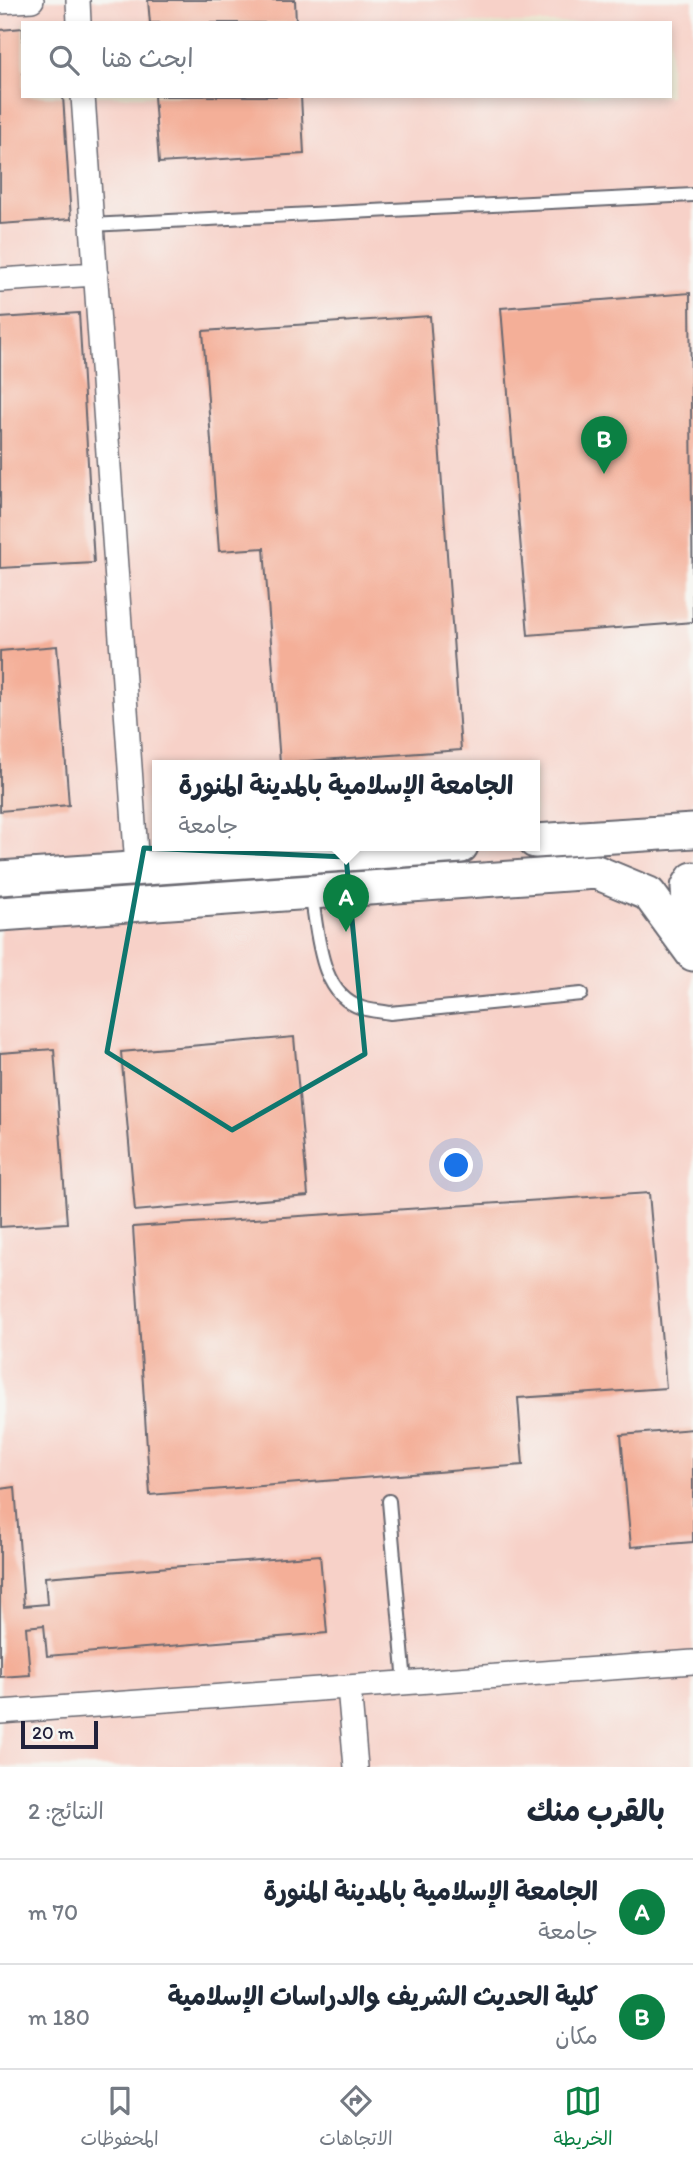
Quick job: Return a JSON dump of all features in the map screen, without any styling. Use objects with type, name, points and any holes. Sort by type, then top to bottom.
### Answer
[{"type":"main road","points":[[540,841],[693,831]]},
{"type":"main road","points":[[0,878],[384,851]]},
{"type":"main road","points":[[0,914],[596,873],[649,894],[692,953]]},
{"type":"main road","points":[[692,953],[688,887],[693,880]]},
{"type":"street","points":[[0,2],[32,0]]},
{"type":"street","points":[[78,0],[79,21]]},
{"type":"street","points":[[83,98],[137,867]]},
{"type":"street","points":[[0,280],[96,274]]},
{"type":"street","points":[[0,1713],[693,1662]]},
{"type":"street","points":[[349,1687],[356,1767]]},
{"type":"lane","points":[[90,225],[693,195]]},
{"type":"lane","points":[[311,892],[326,970],[337,990],[360,1008],[390,1013],[581,994]]},
{"type":"lane","points":[[389,1502],[405,1683]]},
{"type":"highlighted area","points":[[144,848],[346,857],[365,1054],[232,1130],[107,1052]]},
{"type":"shaded area","points":[[0,0],[693,0],[693,1767],[0,1767]]},
{"type":"building","points":[[148,0],[295,0],[296,21],[150,21]]},
{"type":"building","points":[[21,28],[21,98],[63,98],[71,219],[0,224],[0,30]]},
{"type":"building","points":[[154,98],[301,98],[304,154],[159,163]]},
{"type":"building","points":[[690,293],[693,622],[528,635],[501,308]]},
{"type":"building","points":[[79,313],[94,563],[0,568],[0,318]]},
{"type":"building","points":[[430,316],[461,750],[322,760],[280,760],[264,548],[219,551],[203,331]]},
{"type":"building","points":[[57,646],[69,805],[0,811],[0,651]]},
{"type":"building","points":[[294,1037],[308,1196],[135,1211],[121,1052]]},
{"type":"building","points":[[54,1049],[67,1223],[0,1227],[0,1053]]},
{"type":"building","points":[[649,1193],[666,1388],[518,1398],[523,1465],[150,1495],[133,1227]]},
{"type":"building","points":[[693,1429],[693,1542],[631,1547],[621,1435]]},
{"type":"building","points":[[15,1487],[24,1606],[47,1604],[45,1577],[320,1555],[327,1633],[47,1656],[44,1625],[26,1627],[30,1675],[0,1677],[0,1489]]},
{"type":"place","name":"كلية الحديث الشريف والدراسات الإسلامية","points":[[604,474]]},
{"type":"place","name":"الجامعة الإسلامية بالمدينة المنورة","points":[[346,932]]}]
